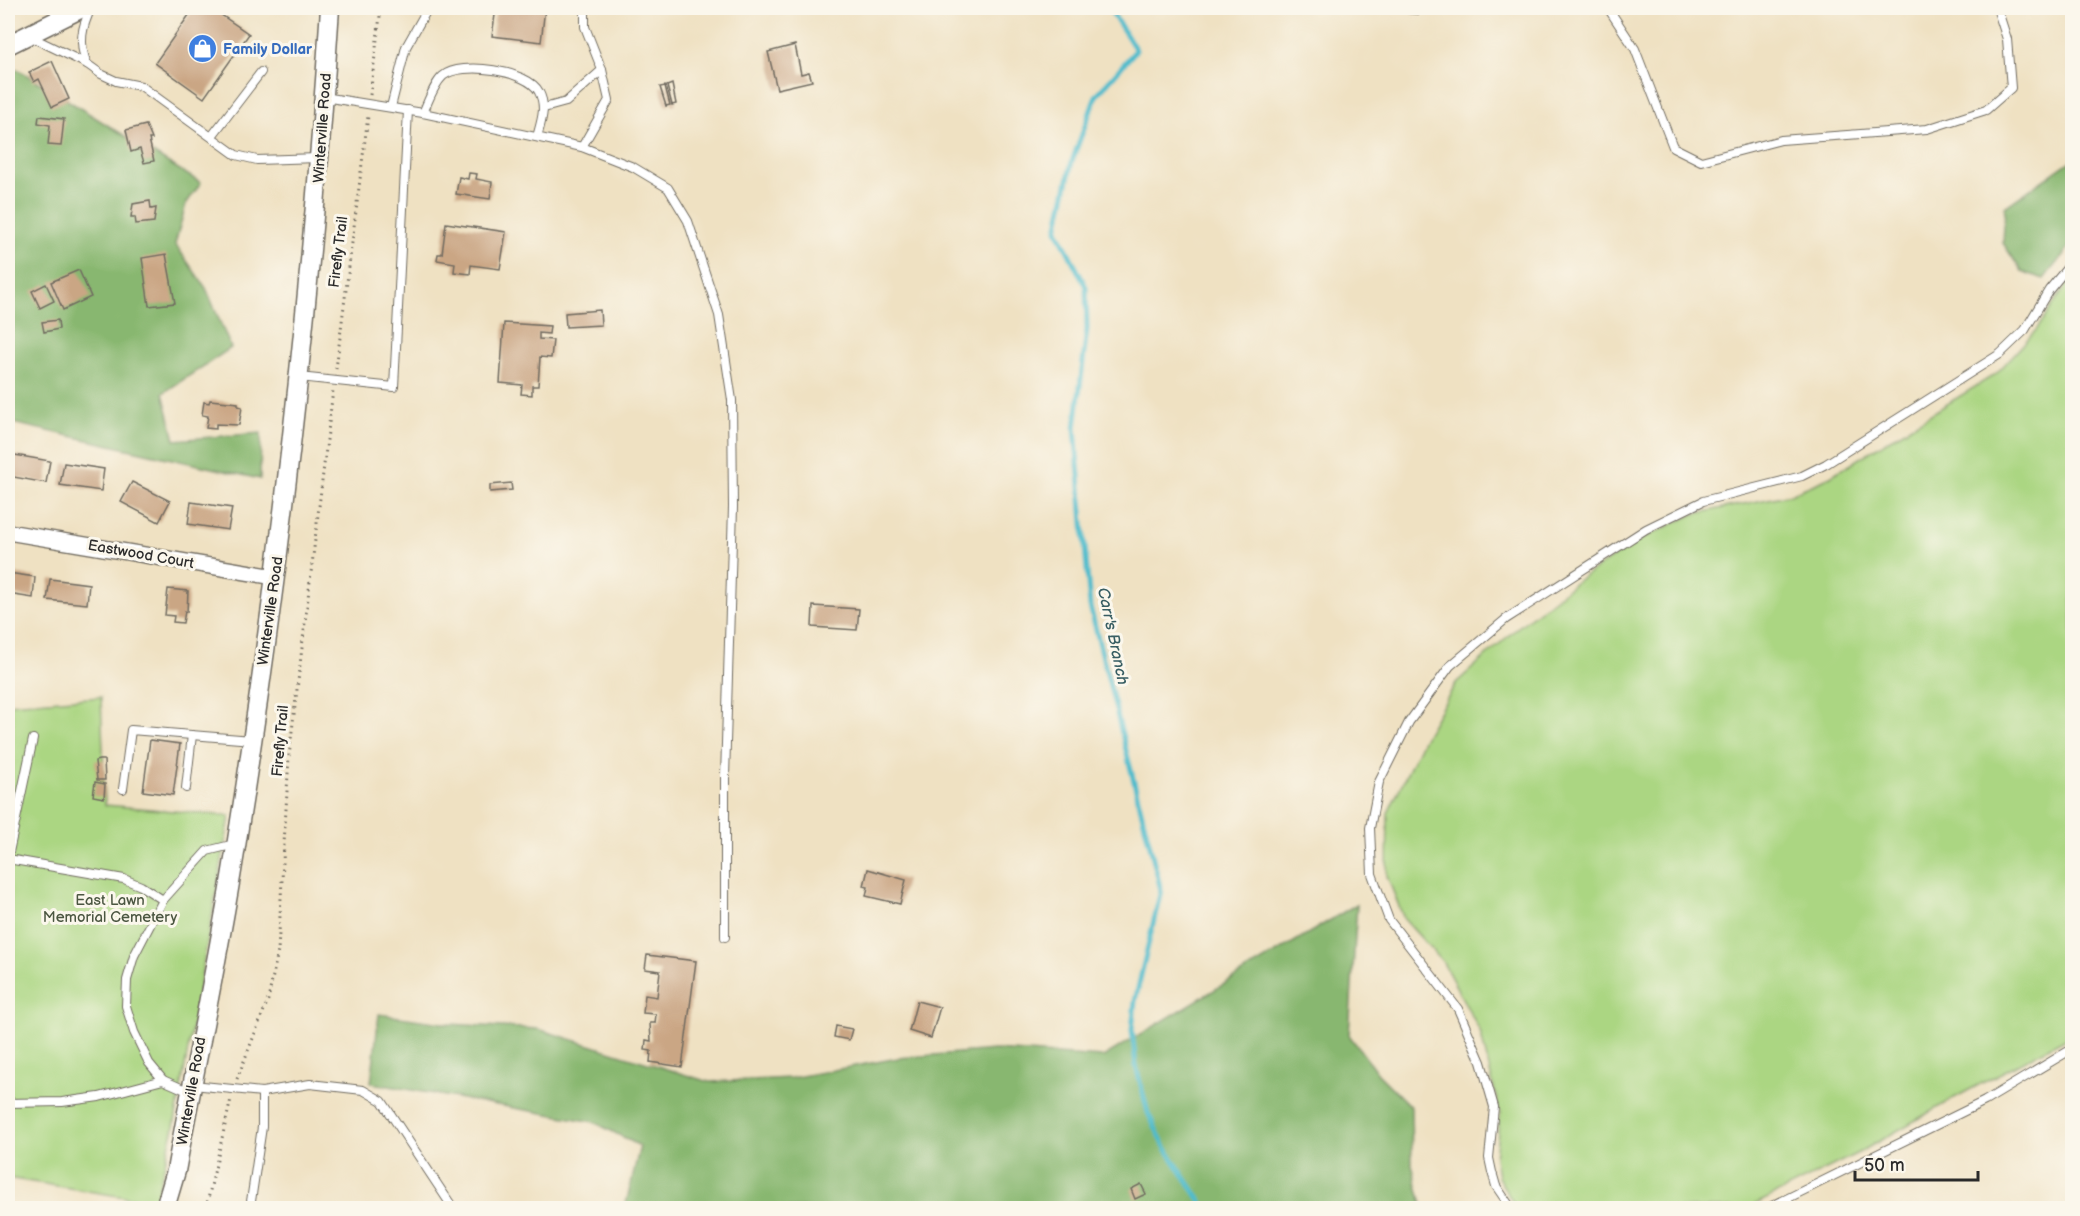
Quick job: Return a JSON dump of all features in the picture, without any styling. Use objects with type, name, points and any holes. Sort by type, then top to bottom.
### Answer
[{"type":"street","points":[[8,45],[82,8]]},
{"type":"street","name":"Winterville Road","points":[[165,1209],[176,1171],[237,843],[275,577],[320,158],[330,8]]},
{"type":"street","name":"Eastwood Court","points":[[8,532],[275,577]]},
{"type":"lane","points":[[87,64],[81,39],[82,26],[91,8]]},
{"type":"lane","points":[[391,107],[406,47],[428,8]]},
{"type":"lane","points":[[582,147],[609,100],[602,70],[585,27],[585,8]]},
{"type":"lane","points":[[1395,8],[1418,10],[1515,8]]},
{"type":"lane","points":[[1608,8],[1635,49],[1673,147],[1701,161],[1781,140],[1927,129],[1986,110],[2011,88],[2007,39],[1997,8]]},
{"type":"lane","points":[[28,35],[87,64],[101,75],[116,81],[141,86],[236,155],[257,160],[320,158]]},
{"type":"lane","points":[[423,112],[441,78],[456,68],[490,70],[529,79],[539,92],[544,108],[537,137]]},
{"type":"lane","points":[[544,108],[566,102],[602,70]]},
{"type":"lane","points":[[212,136],[261,72]]},
{"type":"lane","points":[[324,97],[423,112],[582,147],[633,167],[668,188],[688,221],[720,315],[732,400],[733,507],[725,777],[725,938]]},
{"type":"lane","points":[[298,377],[394,387],[408,110]]},
{"type":"lane","points":[[1511,1209],[1496,1186],[1492,1172],[1490,1158],[1494,1107],[1481,1062],[1458,1009],[1389,920],[1372,874],[1370,828],[1379,782],[1409,722],[1450,666],[1506,619],[1646,529],[1703,501],[1802,476],[1826,465],[2000,354],[2025,330],[2049,290],[2073,262]]},
{"type":"lane","points":[[123,789],[131,730],[252,740]]},
{"type":"lane","points":[[186,788],[192,735]]},
{"type":"lane","points":[[33,739],[8,858],[124,879],[141,886],[163,900]]},
{"type":"lane","points":[[163,1080],[149,1063],[134,1032],[126,1006],[127,980],[134,956],[163,900],[207,851],[237,843]]},
{"type":"lane","points":[[1768,1209],[1985,1101],[2073,1049]]},
{"type":"lane","points":[[8,1103],[62,1102],[99,1097],[163,1080],[191,1088],[262,1092],[310,1084],[363,1090],[382,1101],[453,1209]]},
{"type":"lane","points":[[250,1209],[262,1127],[262,1092]]},
{"type":"path","points":[[371,84],[381,8]]},
{"type":"path","name":"Firefly Trail","points":[[336,369],[364,139]]},
{"type":"path","name":"Firefly Trail","points":[[235,1084],[268,1000],[278,951],[289,756],[333,395]]},
{"type":"path","points":[[206,1209],[231,1099]]},
{"type":"green space","points":[[17,69],[201,183],[186,204],[175,244],[206,288],[231,348],[163,393],[175,440],[261,433],[260,479],[8,422],[8,72]]},
{"type":"green space","points":[[2072,160],[2072,244],[2044,279],[2022,272],[2003,243],[2005,207]]},
{"type":"green space","points":[[2072,277],[2072,1035],[1956,1097],[1862,1151],[1748,1208],[1516,1208],[1498,1177],[1495,1158],[1500,1113],[1480,1031],[1442,961],[1404,919],[1387,876],[1388,813],[1424,738],[1456,683],[1517,628],[1580,579],[1643,538],[1694,514],[1788,495],[1824,480],[1996,374],[2037,329]]},
{"type":"green space","name":"East Lawn Memorial Cemetery","points":[[101,697],[105,805],[230,816],[174,1127],[155,1202],[8,1178],[8,704]]},
{"type":"green space","points":[[1357,904],[1349,1035],[1378,1074],[1411,1107],[1412,1165],[1423,1208],[625,1208],[640,1146],[594,1122],[371,1083],[379,1014],[449,1024],[538,1029],[709,1082],[791,1078],[898,1058],[994,1050],[1103,1057]]},
{"type":"building","name":"Family Dollar","points":[[194,8],[211,8],[249,34],[204,98],[155,63]]},
{"type":"building","points":[[496,8],[545,8],[541,42],[492,36]]},
{"type":"building","points":[[795,45],[801,74],[809,72],[812,81],[777,89],[768,52]]},
{"type":"building","points":[[52,61],[69,99],[52,107],[39,79],[34,82],[29,72]]},
{"type":"building","points":[[672,84],[676,104],[672,105],[667,86]]},
{"type":"building","points":[[665,86],[670,105],[666,106],[660,87]]},
{"type":"building","points":[[39,116],[64,119],[61,146],[48,145],[50,125],[38,123]]},
{"type":"building","points":[[146,125],[152,139],[149,139],[154,161],[144,163],[140,149],[131,152],[126,130]]},
{"type":"building","points":[[469,173],[477,174],[476,179],[492,182],[490,199],[456,194],[459,177],[468,179]]},
{"type":"building","points":[[150,201],[151,209],[156,208],[154,222],[136,224],[135,217],[131,217],[133,204]]},
{"type":"building","points":[[446,223],[506,232],[500,269],[471,265],[470,274],[454,272],[455,263],[437,260],[438,254],[442,254]]},
{"type":"building","points":[[166,254],[175,303],[149,306],[142,258]]},
{"type":"building","points":[[79,270],[91,297],[63,310],[51,282]]},
{"type":"building","points":[[46,284],[54,301],[40,308],[32,291]]},
{"type":"building","points":[[600,310],[601,325],[566,327],[565,313]]},
{"type":"building","points":[[58,320],[59,329],[44,332],[42,322]]},
{"type":"building","points":[[504,323],[550,326],[549,334],[539,333],[539,339],[553,340],[551,358],[540,357],[538,386],[532,386],[532,395],[521,394],[522,385],[500,383]]},
{"type":"building","points":[[210,400],[238,403],[238,406],[242,407],[239,425],[216,424],[216,429],[206,428],[208,416],[202,415],[204,402],[209,403]]},
{"type":"building","points":[[9,454],[50,461],[46,483],[8,476]]},
{"type":"building","points":[[64,463],[104,469],[101,491],[60,485]]},
{"type":"building","points":[[132,482],[170,501],[159,522],[121,502]]},
{"type":"building","points":[[511,483],[512,490],[490,492],[490,485]]},
{"type":"building","points":[[191,502],[232,508],[228,530],[188,524]]},
{"type":"building","points":[[8,573],[35,577],[33,598],[8,594]]},
{"type":"building","points":[[50,579],[89,584],[87,604],[47,600]]},
{"type":"building","points":[[168,589],[188,591],[187,612],[185,611],[183,623],[173,622],[174,616],[165,615]]},
{"type":"building","points":[[813,606],[859,609],[857,630],[812,627]]},
{"type":"building","points":[[150,740],[180,744],[173,795],[143,791]]},
{"type":"building","points":[[104,760],[105,780],[97,780],[95,761]]},
{"type":"building","points":[[95,782],[105,784],[104,798],[93,796]]},
{"type":"building","points":[[868,869],[906,880],[900,904],[866,896],[868,887],[864,886]]},
{"type":"building","points":[[647,955],[696,961],[682,1067],[650,1062],[651,1051],[645,1050],[646,1040],[651,1041],[650,1023],[655,1023],[656,1014],[643,1013],[645,995],[657,997],[660,971],[645,969]]},
{"type":"building","points":[[917,1001],[940,1007],[931,1038],[909,1031]]},
{"type":"building","points":[[836,1026],[852,1029],[849,1040],[834,1037]]},
{"type":"building","points":[[1141,1184],[1146,1194],[1135,1199],[1131,1189]]},
{"type":"waterway","name":"Carr's Branch","points":[[1109,8],[1136,50],[1096,96],[1072,161],[1057,230],[1086,287],[1087,329],[1075,428],[1090,606],[1161,890],[1135,1001],[1132,1030],[1136,1066],[1148,1113],[1165,1147],[1205,1208]]},
{"type":"place","name":"Family Dollar","points":[[202,49]]}]
